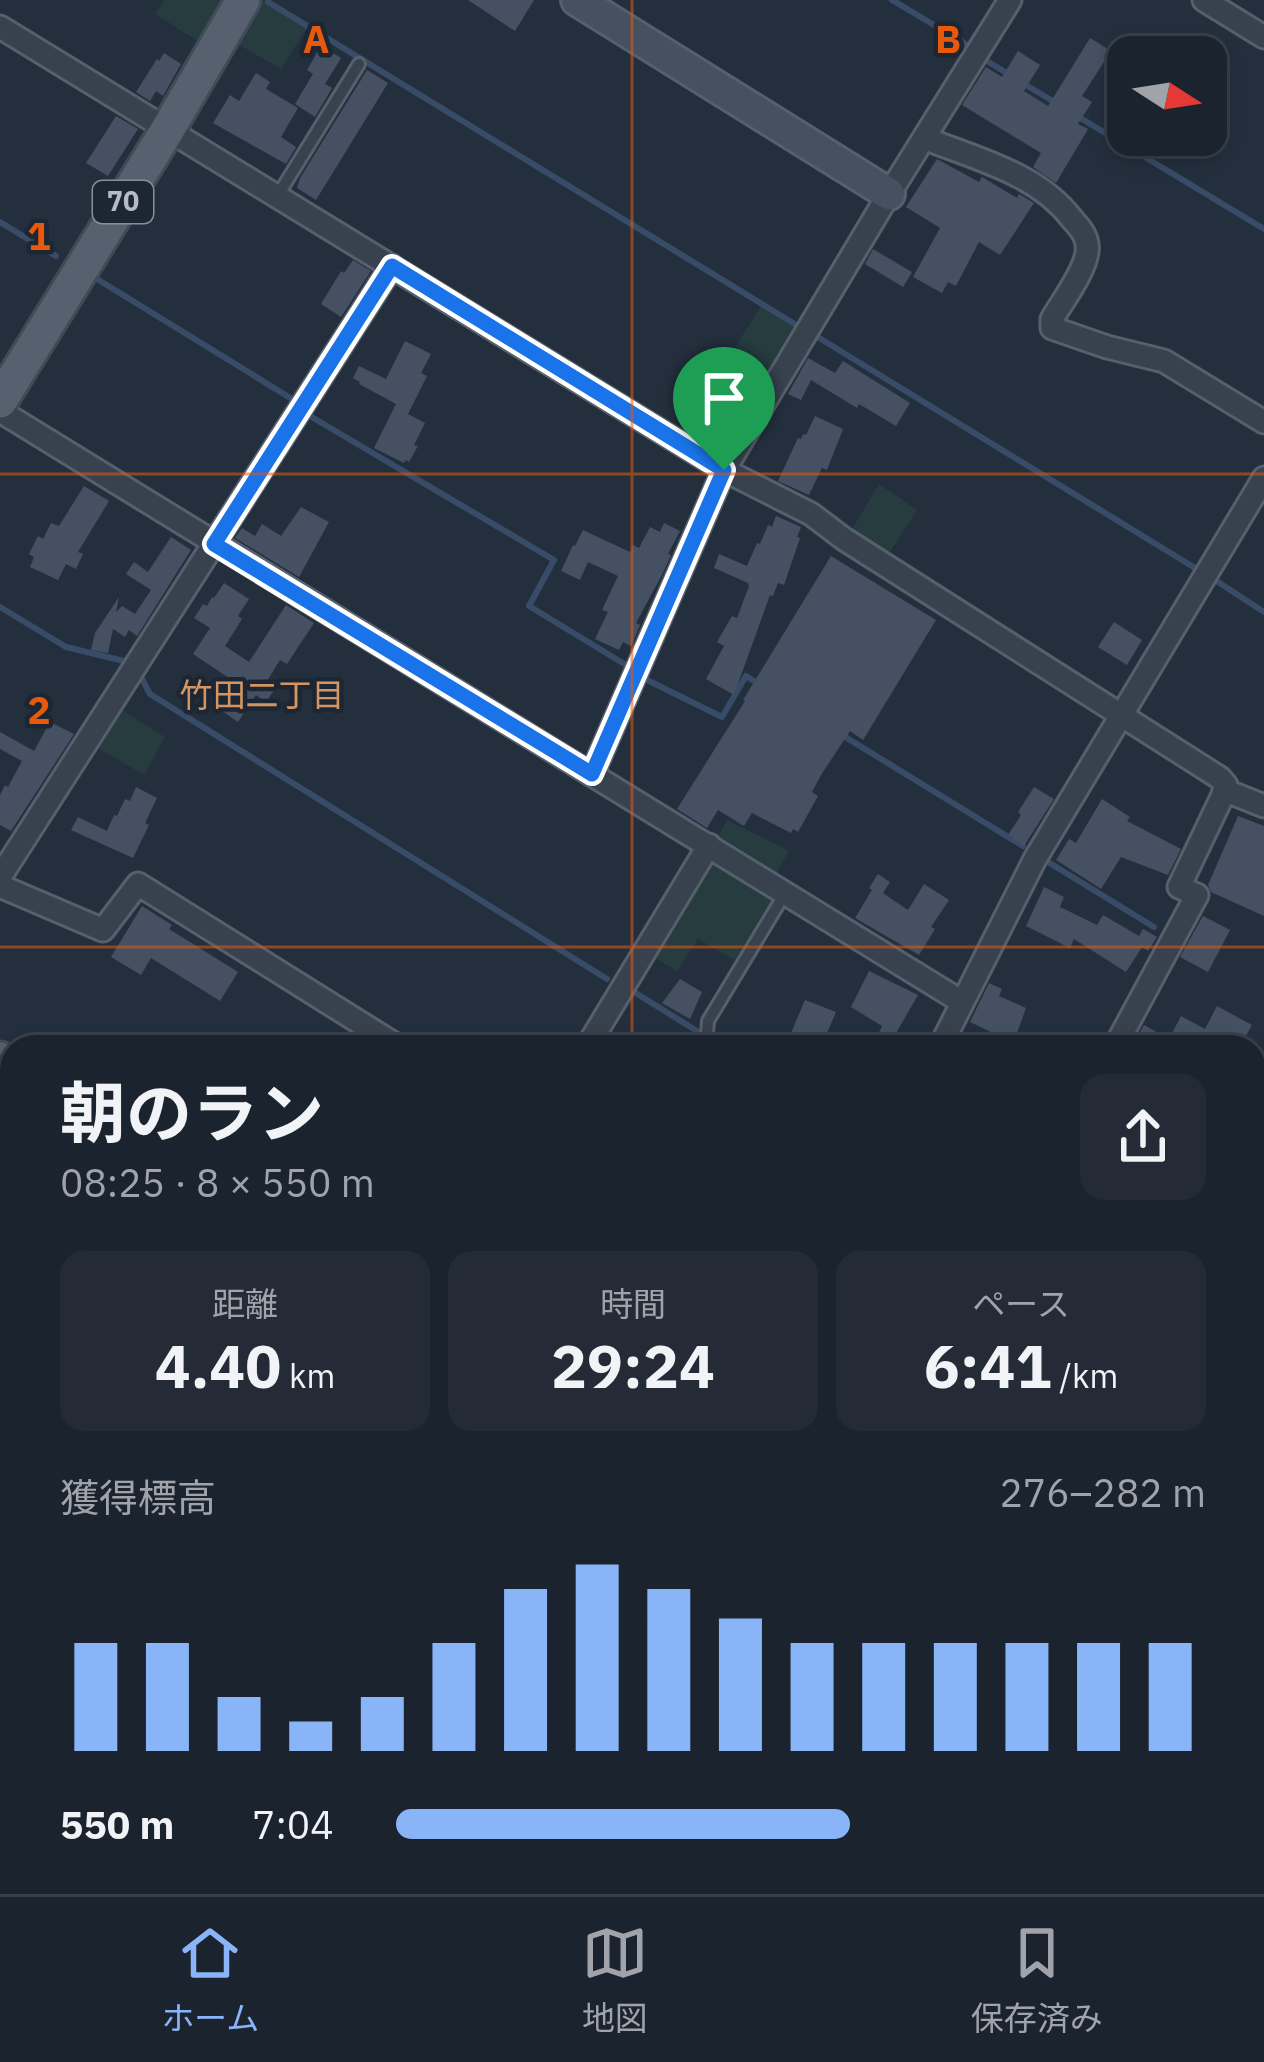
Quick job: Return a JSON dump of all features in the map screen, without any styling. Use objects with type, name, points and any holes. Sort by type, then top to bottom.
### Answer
[{"type":"main road","name":"70","points":[[0,401],[243,0]]},
{"type":"street","points":[[577,0],[889,194]]},
{"type":"street","points":[[592,774],[724,470],[1010,0]]},
{"type":"street","points":[[1204,0],[1264,37]]},
{"type":"street","points":[[0,27],[724,470],[811,514],[1220,778],[1226,785],[1179,887],[1197,895],[1121,1035]]},
{"type":"street","points":[[924,138],[1041,187],[1084,233],[1085,261],[1052,319],[1052,328],[1164,361],[1264,422]]},
{"type":"street","points":[[4,861],[392,266]]},
{"type":"street","points":[[0,411],[962,1002]]},
{"type":"street","points":[[946,1035],[1035,860],[1264,478]]},
{"type":"street","points":[[1224,790],[1264,806]]},
{"type":"street","points":[[593,1035],[710,844]]},
{"type":"street","points":[[0,886],[103,930],[138,884],[380,1035]]},
{"type":"lane","points":[[278,195],[359,64]]},
{"type":"lane","points":[[704,1035],[785,892]]},
{"type":"green space","points":[[164,0],[223,0],[198,41],[155,14]]},
{"type":"green space","points":[[262,0],[307,28],[281,69],[236,43]]},
{"type":"green space","points":[[761,306],[798,330],[757,398],[718,374]]},
{"type":"green space","points":[[879,484],[917,510],[888,555],[851,531]]},
{"type":"green space","points":[[117,707],[165,737],[144,775],[93,745]]},
{"type":"green space","points":[[727,820],[789,851],[776,874],[717,838]]},
{"type":"green space","points":[[710,861],[774,900],[738,962],[698,939],[677,971],[650,955]]},
{"type":"building","points":[[468,0],[534,0],[515,31]]},
{"type":"building","points":[[1090,38],[1107,49],[1107,57],[1082,96],[1092,102],[1078,124],[1088,129],[1056,183],[1033,167],[1041,153],[962,105],[986,67],[1002,77],[1018,51],[1040,65],[1024,91],[1048,106]]},
{"type":"building","points":[[321,46],[341,58],[325,84],[332,88],[315,117],[295,104],[313,74],[307,70]]},
{"type":"building","points":[[164,53],[181,64],[163,96],[156,91],[150,101],[136,92]]},
{"type":"building","points":[[367,70],[388,83],[316,200],[297,188],[300,178]]},
{"type":"building","points":[[256,73],[270,82],[266,89],[298,108],[281,137],[296,147],[286,164],[213,123],[230,95],[239,101]]},
{"type":"building","points":[[116,116],[138,129],[108,176],[86,163]]},
{"type":"building","points":[[937,159],[1034,203],[1000,255],[979,242],[956,286],[948,282],[942,293],[913,277],[940,228],[906,207]]},
{"type":"building","points":[[873,249],[912,272],[903,287],[865,264]]},
{"type":"building","points":[[353,260],[371,271],[341,317],[321,304]]},
{"type":"building","points":[[405,341],[431,354],[421,373],[427,376],[408,414],[425,423],[414,445],[418,446],[404,463],[374,448],[396,404],[353,378],[359,366],[386,379]]},
{"type":"building","points":[[808,358],[835,373],[843,361],[910,403],[896,426],[811,380],[801,400],[788,394]]},
{"type":"building","points":[[815,416],[843,429],[827,470],[822,468],[809,495],[778,481],[798,438],[806,435]]},
{"type":"building","points":[[84,486],[109,501],[78,552],[83,554],[76,569],[66,564],[58,580],[30,567],[34,557],[29,554],[51,523],[59,526]]},
{"type":"building","points":[[301,507],[329,522],[299,577],[235,538],[242,528],[255,536],[262,524],[281,536]]},
{"type":"building","points":[[776,516],[801,527],[800,538],[784,585],[778,583],[770,595],[734,695],[706,679],[724,646],[717,642],[732,616],[737,618],[749,586],[714,568],[719,554],[747,566]]},
{"type":"building","points":[[664,523],[680,531],[636,623],[640,625],[631,646],[623,642],[619,650],[595,639],[618,576],[588,562],[580,580],[561,571],[573,545],[583,530],[630,552],[633,545],[639,548],[650,527],[660,532]]},
{"type":"building","points":[[171,537],[191,550],[137,636],[129,630],[125,637],[113,629],[108,653],[91,650],[95,633],[119,597],[116,612],[122,606],[135,614],[151,590],[126,574],[134,562],[148,572]]},
{"type":"building","points":[[831,556],[936,620],[863,740],[850,731],[821,775],[812,792],[818,796],[798,832],[752,813],[744,826],[718,810],[707,828],[677,809]]},
{"type":"building","points":[[224,583],[249,599],[225,646],[249,662],[286,605],[314,623],[287,664],[280,660],[265,684],[274,690],[266,702],[256,695],[238,722],[212,704],[229,678],[193,654],[210,628],[194,618]]},
{"type":"building","points":[[1114,622],[1142,640],[1127,665],[1098,647]]},
{"type":"building","points":[[50,722],[74,734],[11,831],[0,825],[0,795],[22,761],[0,749],[0,732],[34,751]]},
{"type":"building","points":[[136,787],[157,798],[133,858],[71,830],[78,817],[107,831]]},
{"type":"building","points":[[1034,787],[1054,799],[1024,846],[1008,835]]},
{"type":"building","points":[[1102,799],[1130,817],[1127,821],[1181,849],[1168,875],[1121,857],[1101,889],[1056,860],[1069,839],[1076,843]]},
{"type":"building","points":[[1238,816],[1264,826],[1264,916],[1211,892],[1208,885]]},
{"type":"building","points":[[878,874],[890,882],[883,893],[908,910],[924,884],[949,900],[919,955],[855,918]]},
{"type":"building","points":[[1044,887],[1064,897],[1060,907],[1097,925],[1103,915],[1139,936],[1143,929],[1157,937],[1148,951],[1142,947],[1126,972],[1074,939],[1070,948],[1026,926]]},
{"type":"building","points":[[142,906],[172,925],[169,929],[238,972],[220,1001],[151,958],[141,975],[111,957]]},
{"type":"building","points":[[1203,916],[1230,930],[1208,972],[1180,957]]},
{"type":"building","points":[[869,971],[918,995],[895,1035],[878,1035],[882,1026],[851,1007]]},
{"type":"building","points":[[680,979],[702,992],[690,1019],[662,1003]]},
{"type":"building","points":[[989,983],[1002,989],[999,996],[1026,1008],[1016,1035],[997,1035],[970,1022]]},
{"type":"building","points":[[805,1000],[836,1012],[826,1035],[790,1035]]},
{"type":"building","points":[[1217,1006],[1252,1025],[1247,1035],[1171,1035],[1181,1016],[1205,1029]]},
{"type":"building","points":[[1144,1025],[1162,1035],[1139,1035]]},
{"type":"waterway","points":[[892,0],[969,46]]},
{"type":"waterway","points":[[268,2],[798,326]]},
{"type":"waterway","points":[[987,61],[1010,75]]},
{"type":"waterway","points":[[1021,82],[1056,103]]},
{"type":"waterway","points":[[1077,116],[1264,229]]},
{"type":"waterway","points":[[0,222],[56,256]]},
{"type":"waterway","points":[[97,279],[292,399]]},
{"type":"waterway","points":[[816,336],[1195,568]]},
{"type":"waterway","points":[[310,416],[554,560],[529,606],[626,665]]},
{"type":"waterway","points":[[1215,580],[1264,612]]},
{"type":"waterway","points":[[0,607],[66,647],[128,662]]},
{"type":"waterway","points":[[140,675],[150,694],[607,979]]},
{"type":"waterway","points":[[645,679],[722,717],[746,676],[759,684]]},
{"type":"waterway","points":[[842,735],[1023,846]]},
{"type":"waterway","points":[[1048,862],[1154,927]]},
{"type":"waterway","points":[[634,992],[697,1031],[696,1035]]},
{"type":"district","name":"竹田二丁目","points":[[262,695]]},
{"type":"route","points":[[392,266],[724,470],[592,774],[214,544],[392,266]]}]
